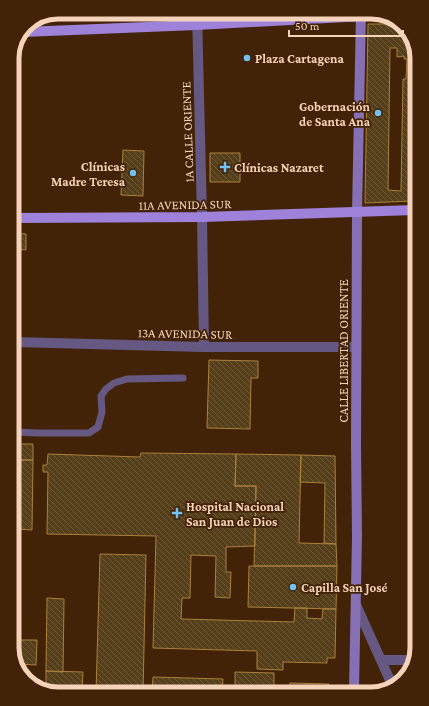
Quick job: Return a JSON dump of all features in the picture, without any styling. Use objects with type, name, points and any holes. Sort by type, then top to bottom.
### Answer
[{"type":"main road","points":[[29,32],[196,25],[286,19]]},
{"type":"main road","name":"CALLE LIBERTAD ORIENTE","points":[[354,687],[357,536],[357,212],[361,19]]},
{"type":"main road","name":"11A AVENIDA SUR","points":[[19,218],[202,217],[410,210]]},
{"type":"street","name":"1A CALLE ORIENTE","points":[[196,19],[204,346]]},
{"type":"street","name":"13A AVENIDA SUR","points":[[19,342],[204,346],[356,347]]},
{"type":"street","points":[[356,607],[391,681]]},
{"type":"street","points":[[381,660],[408,660]]},
{"type":"lane","points":[[19,432],[89,433],[98,427],[102,412],[100,396],[114,383],[126,379],[183,378]]},
{"type":"building","name":"Gobernación de Santa Ana","points":[[368,24],[390,24],[393,26],[403,36],[409,50],[410,201],[365,203]],"holes":[[[390,48],[397,48],[397,57],[404,56],[404,59],[407,59],[406,79],[403,79],[401,191],[388,190]]]},
{"type":"building","name":"Clínicas Madre Teresa","points":[[123,150],[144,151],[143,196],[121,195]]},
{"type":"building","name":"Clínicas Nazaret","points":[[210,153],[240,153],[240,182],[210,182]]},
{"type":"building","points":[[19,233],[26,234],[26,250],[19,249]]},
{"type":"building","points":[[209,360],[258,361],[258,378],[251,378],[250,429],[207,428]]},
{"type":"building","points":[[19,444],[33,444],[33,460],[19,460]]},
{"type":"building","points":[[141,453],[236,454],[235,486],[256,486],[255,546],[226,547],[226,572],[231,572],[230,598],[215,597],[216,556],[191,555],[190,598],[182,598],[181,619],[294,622],[295,608],[307,608],[307,618],[322,619],[323,609],[336,609],[335,658],[327,658],[327,663],[283,662],[283,670],[257,669],[257,651],[153,648],[156,536],[47,534],[48,472],[43,472],[43,465],[47,465],[48,454],[140,457]]},
{"type":"building","points":[[236,454],[301,455],[299,543],[336,544],[337,566],[254,566],[256,486],[235,486]]},
{"type":"building","points":[[301,455],[335,456],[336,544],[324,543],[325,483],[300,482]]},
{"type":"building","points":[[19,460],[33,460],[32,530],[19,529]]},
{"type":"building","points":[[100,554],[146,555],[143,687],[96,687]]},
{"type":"building","name":"Capilla San José","points":[[249,566],[337,566],[336,609],[248,607]]},
{"type":"building","points":[[47,598],[64,599],[63,672],[46,671]]},
{"type":"building","points":[[19,640],[37,640],[36,665],[23,664],[19,653]]},
{"type":"building","points":[[46,671],[83,672],[82,687],[56,687],[46,685]]},
{"type":"building","points":[[235,672],[274,673],[274,687],[235,687]]},
{"type":"building","points":[[153,677],[223,679],[222,687],[152,687]]},
{"type":"building","points":[[290,683],[329,684],[329,687],[290,687]]},
{"type":"place","name":"Plaza Cartagena","points":[[247,58]]},
{"type":"place","name":"Gobernación de Santa Ana","points":[[378,113]]},
{"type":"place","name":"Clínicas Nazaret","points":[[225,167]]},
{"type":"place","name":"Clínicas Madre Teresa","points":[[133,173]]},
{"type":"place","name":"Hospital Nacional San Juan de Dios","points":[[177,513]]},
{"type":"place","name":"Capilla San José","points":[[293,587]]}]
